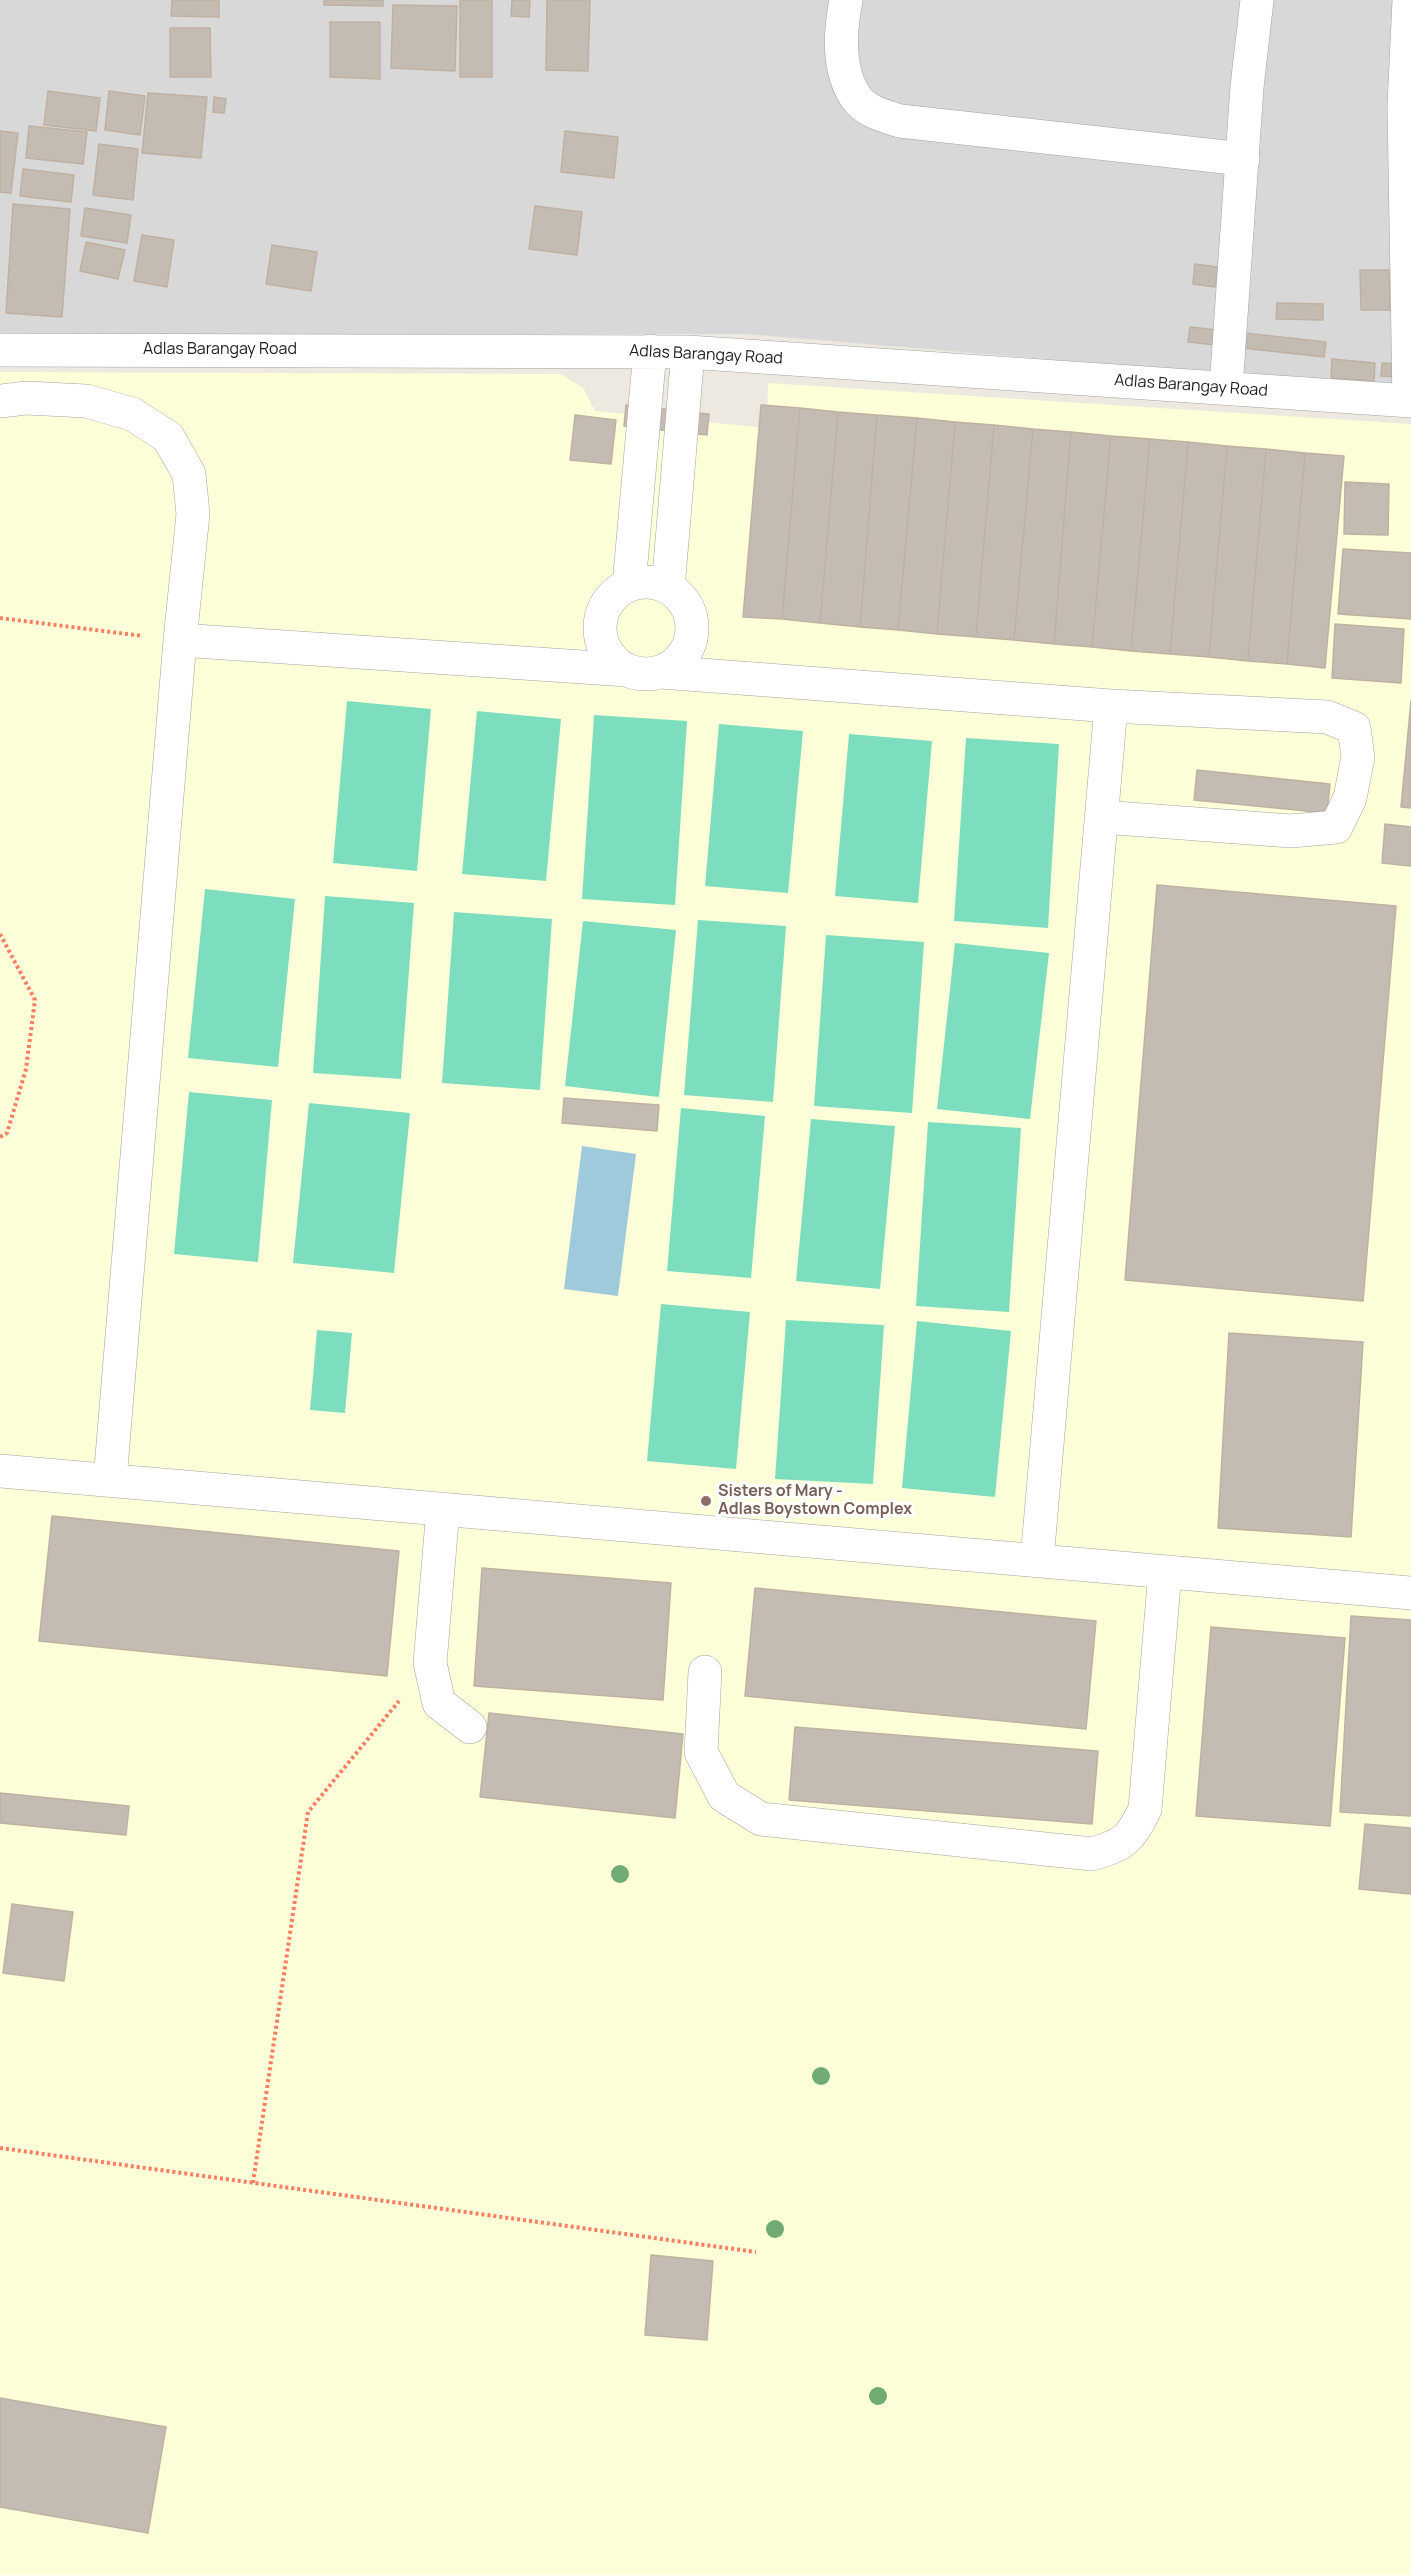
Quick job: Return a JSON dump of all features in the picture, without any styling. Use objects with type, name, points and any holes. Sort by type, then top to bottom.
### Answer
[{"type":"street","points":[[846,0],[841,27],[843,64],[855,97],[869,110],[883,116],[900,121],[1243,159]]},
{"type":"street","points":[[1226,388],[1247,87],[1257,0]]},
{"type":"street","points":[[1409,0],[1404,106],[1410,401]]},
{"type":"street","name":"Adlas Barangay Road","points":[[0,350],[688,352],[1410,401]]},
{"type":"street","points":[[629,585],[650,351]]},
{"type":"street","points":[[668,588],[688,352]]},
{"type":"street","points":[[0,401],[26,398],[86,401],[132,414],[168,437],[189,474],[193,514],[180,640],[110,1480]]},
{"type":"street","points":[[627,670],[608,654],[603,644],[600,630],[602,616],[608,603],[629,585],[649,582],[668,588],[680,597],[688,608],[692,621],[688,649],[681,659],[661,672]]},
{"type":"street","points":[[180,640],[545,664],[627,670],[638,673],[661,672],[747,678],[1111,706],[1328,717],[1354,728],[1358,757],[1350,798],[1336,827],[1292,831],[1102,817]]},
{"type":"street","points":[[545,664],[603,644]]},
{"type":"street","points":[[688,649],[747,678]]},
{"type":"street","points":[[1037,1560],[1111,706]]},
{"type":"street","points":[[0,1471],[1411,1593]]},
{"type":"street","points":[[443,1509],[430,1663],[439,1704],[470,1727]]},
{"type":"street","points":[[705,1671],[701,1752],[724,1796],[761,1819],[1092,1854],[1118,1847],[1134,1833],[1145,1809],[1165,1572]]},
{"type":"path","points":[[0,618],[180,640]]},
{"type":"path","points":[[0,934],[35,1000],[27,1069],[7,1133],[0,1137]]},
{"type":"path","points":[[253,2183],[308,1812],[430,1663]]},
{"type":"path","points":[[0,2148],[756,2252]]},
{"type":"shaded area","points":[[0,0],[1411,0],[1395,388],[746,334],[0,334]]},
{"type":"shaded area","name":"Sisters of Mary - Adlas Boystown Complex","points":[[0,372],[561,374],[583,388],[595,411],[767,428],[768,383],[1411,424],[1411,2575],[0,2575]]},
{"type":"green space","points":[[347,701],[431,709],[417,871],[333,863]]},
{"type":"green space","points":[[477,711],[561,719],[546,881],[462,874]]},
{"type":"green space","points":[[594,715],[687,721],[675,905],[582,899]]},
{"type":"green space","points":[[719,724],[803,731],[788,893],[705,886]]},
{"type":"green space","points":[[849,734],[932,741],[918,903],[835,896]]},
{"type":"green space","points":[[966,738],[1059,744],[1048,928],[954,921]]},
{"type":"green space","points":[[205,889],[295,899],[278,1067],[188,1058]]},
{"type":"green space","points":[[325,896],[414,903],[401,1079],[313,1073]]},
{"type":"green space","points":[[454,912],[552,919],[540,1090],[442,1083]]},
{"type":"green space","points":[[698,920],[786,926],[773,1102],[684,1095]]},
{"type":"green space","points":[[583,921],[676,930],[659,1097],[565,1086]]},
{"type":"green space","points":[[826,935],[924,942],[912,1113],[814,1106]]},
{"type":"green space","points":[[955,943],[1049,953],[1030,1119],[937,1109]]},
{"type":"green space","points":[[189,1092],[272,1100],[258,1262],[174,1254]]},
{"type":"green space","points":[[309,1103],[410,1113],[394,1273],[293,1263]]},
{"type":"green space","points":[[681,1108],[765,1116],[751,1278],[667,1271]]},
{"type":"green space","points":[[811,1119],[895,1126],[880,1289],[796,1281]]},
{"type":"green space","points":[[928,1122],[1021,1128],[1009,1312],[916,1306]]},
{"type":"green space","points":[[661,1304],[750,1312],[736,1469],[647,1461]]},
{"type":"green space","points":[[786,1320],[884,1325],[873,1484],[775,1479]]},
{"type":"green space","points":[[917,1321],[1011,1331],[995,1497],[902,1488]]},
{"type":"green space","points":[[317,1330],[352,1333],[345,1413],[310,1410]]},
{"type":"water","points":[[582,1146],[636,1154],[618,1296],[564,1289]]},
{"type":"building","points":[[172,0],[219,0],[219,17],[171,16]]},
{"type":"building","points":[[324,0],[383,0],[383,6],[324,5]]},
{"type":"building","points":[[460,0],[492,0],[492,77],[460,77]]},
{"type":"building","points":[[512,0],[530,0],[529,17],[511,16]]},
{"type":"building","points":[[547,0],[590,0],[588,71],[546,70]]},
{"type":"building","points":[[393,5],[457,6],[455,71],[391,68]]},
{"type":"building","points":[[330,22],[380,22],[380,79],[330,77]]},
{"type":"building","points":[[170,28],[210,28],[211,77],[170,77]]},
{"type":"building","points":[[48,91],[100,98],[96,131],[44,125]]},
{"type":"building","points":[[109,91],[145,96],[140,135],[105,130]]},
{"type":"building","points":[[148,93],[207,97],[201,158],[142,153]]},
{"type":"building","points":[[214,97],[226,99],[224,113],[213,112]]},
{"type":"building","points":[[29,126],[87,132],[83,164],[26,158]]},
{"type":"building","points":[[0,131],[18,133],[11,193],[0,192]]},
{"type":"building","points":[[565,131],[618,137],[614,178],[561,172]]},
{"type":"building","points":[[99,144],[138,149],[133,200],[93,195]]},
{"type":"building","points":[[23,169],[74,175],[71,202],[20,196]]},
{"type":"building","points":[[13,204],[70,209],[62,317],[6,313]]},
{"type":"building","points":[[535,206],[582,212],[577,255],[529,249]]},
{"type":"building","points":[[85,208],[131,215],[127,243],[81,236]]},
{"type":"building","points":[[142,235],[174,240],[167,287],[134,281]]},
{"type":"building","points":[[86,242],[125,250],[118,279],[80,271]]},
{"type":"building","points":[[272,245],[317,252],[311,291],[266,284]]},
{"type":"building","points":[[1195,264],[1218,267],[1215,287],[1193,284]]},
{"type":"building","points":[[1360,270],[1389,270],[1390,310],[1361,310]]},
{"type":"building","points":[[1277,303],[1323,304],[1323,320],[1276,319]]},
{"type":"building","points":[[1190,327],[1326,342],[1324,357],[1188,342]]},
{"type":"building","points":[[1332,359],[1375,363],[1374,381],[1331,378]]},
{"type":"building","points":[[1382,363],[1402,364],[1402,377],[1381,376]]},
{"type":"building","points":[[626,405],[709,414],[707,435],[624,426]]},
{"type":"building","points":[[761,405],[800,408],[782,619],[743,617]]},
{"type":"building","points":[[800,408],[838,412],[820,623],[782,619]]},
{"type":"building","points":[[838,412],[877,415],[860,627],[820,623]]},
{"type":"building","points":[[575,415],[616,420],[611,464],[570,460]]},
{"type":"building","points":[[877,415],[917,418],[898,630],[860,627]]},
{"type":"building","points":[[917,418],[955,422],[937,634],[898,630]]},
{"type":"building","points":[[955,422],[994,425],[976,637],[937,634]]},
{"type":"building","points":[[994,425],[1033,429],[1014,640],[976,637]]},
{"type":"building","points":[[1033,429],[1071,432],[1054,644],[1014,640]]},
{"type":"building","points":[[1071,432],[1111,436],[1092,647],[1054,644]]},
{"type":"building","points":[[1111,436],[1150,439],[1131,651],[1092,647]]},
{"type":"building","points":[[1150,439],[1188,442],[1170,654],[1131,651]]},
{"type":"building","points":[[1188,442],[1227,446],[1209,657],[1170,654]]},
{"type":"building","points":[[1227,446],[1266,449],[1248,661],[1209,657]]},
{"type":"building","points":[[1266,449],[1305,453],[1287,664],[1248,661]]},
{"type":"building","points":[[1305,453],[1344,456],[1325,668],[1287,664]]},
{"type":"building","points":[[1345,482],[1389,484],[1388,535],[1344,534]]},
{"type":"building","points":[[1343,549],[1411,553],[1411,619],[1338,614]]},
{"type":"building","points":[[1335,624],[1404,629],[1401,683],[1332,678]]},
{"type":"building","points":[[1411,701],[1411,808],[1401,807]]},
{"type":"building","points":[[1197,770],[1330,784],[1327,813],[1194,800]]},
{"type":"building","points":[[1385,824],[1411,827],[1411,866],[1382,863]]},
{"type":"building","points":[[1157,885],[1396,906],[1363,1301],[1125,1280]]},
{"type":"building","points":[[564,1098],[659,1105],[657,1131],[562,1123]]},
{"type":"building","points":[[1229,1333],[1363,1342],[1351,1537],[1218,1528]]},
{"type":"building","points":[[52,1516],[399,1551],[387,1676],[39,1641]]},
{"type":"building","points":[[482,1568],[671,1583],[663,1700],[474,1686]]},
{"type":"building","points":[[755,1588],[1096,1621],[1086,1729],[745,1696]]},
{"type":"building","points":[[1351,1616],[1411,1620],[1411,1816],[1340,1812]]},
{"type":"building","points":[[1211,1627],[1345,1638],[1330,1826],[1196,1816]]},
{"type":"building","points":[[489,1713],[683,1734],[675,1818],[480,1797]]},
{"type":"building","points":[[795,1727],[1098,1751],[1092,1824],[789,1800]]},
{"type":"building","points":[[0,1793],[129,1806],[126,1835],[0,1823]]},
{"type":"building","points":[[1365,1824],[1411,1828],[1411,1894],[1359,1889]]},
{"type":"building","points":[[12,1904],[73,1912],[64,1981],[3,1973]]},
{"type":"building","points":[[651,2255],[713,2261],[707,2340],[645,2335]]},
{"type":"building","points":[[0,2398],[166,2427],[148,2533],[0,2507]]},
{"type":"place","name":"Sisters of Mary - Adlas Boystown Complex","points":[[706,1501]]}]
